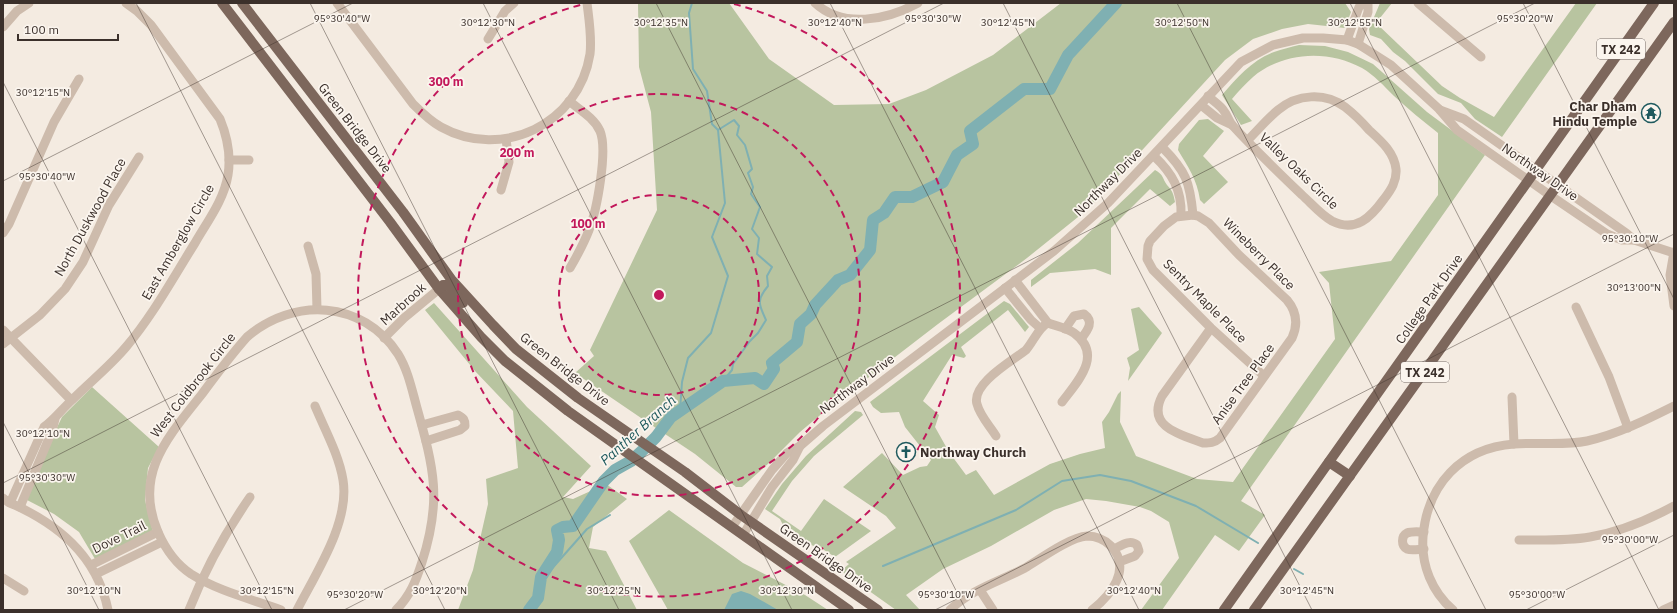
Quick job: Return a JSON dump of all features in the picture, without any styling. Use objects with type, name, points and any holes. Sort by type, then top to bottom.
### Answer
[{"type":"main road","points":[[222,3],[390,222],[439,289],[481,337],[505,361],[568,411],[850,610]]},
{"type":"main road","name":"Green Bridge Drive","points":[[242,3],[403,212],[452,279],[492,325],[516,349],[572,393],[685,472],[741,515],[878,610]]},
{"type":"main road","name":"College Park Drive","points":[[1224,610],[1654,3]]},
{"type":"main road","name":"TX 242","points":[[1254,610],[1674,22]]},
{"type":"main road","points":[[439,289],[443,285],[448,286],[479,320],[516,349]]},
{"type":"main road","points":[[1329,462],[1350,476]]},
{"type":"street","name":"East Amberglow Circle","points":[[6,501],[44,427],[55,419],[71,400],[126,347],[155,308],[220,200],[228,175],[229,160],[225,133],[220,118],[151,25],[137,11],[126,3]]},
{"type":"street","points":[[338,3],[413,104],[425,116],[441,128],[464,137],[481,140],[506,139],[531,132],[558,114],[569,101],[583,77],[590,55],[591,34],[587,3]]},
{"type":"street","points":[[488,39],[505,11],[514,3]]},
{"type":"street","points":[[815,3],[833,15],[855,20],[870,19],[888,15],[907,9],[918,3]]},
{"type":"street","points":[[1347,40],[1360,7],[1364,3]]},
{"type":"street","points":[[1358,44],[1368,12],[1368,3]]},
{"type":"street","points":[[1418,3],[1481,57]]},
{"type":"street","points":[[3,27],[11,17],[26,4]]},
{"type":"street","name":"Northway Drive","points":[[732,527],[772,470],[787,453],[800,446],[823,426],[1060,246],[1108,203],[1154,156],[1241,62],[1283,41],[1313,37],[1347,40],[1358,44],[1391,65],[1439,110],[1457,130],[1607,234],[1622,240],[1634,240],[1674,253]]},
{"type":"street","points":[[3,232],[54,122],[79,79]]},
{"type":"street","name":"Valley Oaks Circle","points":[[1208,96],[1224,111],[1232,125],[1326,217],[1338,223],[1354,225],[1368,219],[1374,214],[1393,187],[1396,179],[1396,170],[1393,158],[1386,147],[1352,112],[1344,106],[1328,99],[1320,97],[1294,100],[1278,110],[1248,140]]},
{"type":"street","points":[[569,101],[597,125],[601,132],[604,146],[595,210],[588,232],[570,268]]},
{"type":"street","name":"Valley Oaks Circle","points":[[1201,105],[1217,118],[1232,125]]},
{"type":"street","name":"Northway Drive","points":[[1439,110],[1464,119],[1559,185],[1634,240]]},
{"type":"street","points":[[501,190],[509,162],[506,139]]},
{"type":"street","points":[[1162,147],[1176,161],[1184,175],[1190,191],[1193,215]]},
{"type":"street","points":[[1154,156],[1169,171],[1178,188],[1181,198],[1181,216]]},
{"type":"street","name":"North Duskwood Place","points":[[7,341],[40,315],[65,289],[83,262],[109,205],[139,157]]},
{"type":"street","points":[[229,160],[250,160]]},
{"type":"street","name":"Sentry Maple Place","points":[[1193,215],[1181,216],[1169,221],[1150,241],[1147,259],[1153,270],[1211,328],[1264,376]]},
{"type":"street","name":"Wineberry Place","points":[[1193,215],[1198,216],[1209,223],[1239,255],[1287,300],[1293,309],[1296,321]]},
{"type":"street","points":[[308,246],[316,274],[317,310]]},
{"type":"street","points":[[1674,253],[1670,275],[1674,306]]},
{"type":"street","points":[[1015,280],[1044,326]]},
{"type":"street","points":[[1005,288],[1032,320],[1044,326],[1074,332],[1081,339],[1087,353],[1086,368],[1080,380],[1062,402]]},
{"type":"street","name":"Marbrook","points":[[384,338],[404,318],[439,289]]},
{"type":"street","points":[[1576,307],[1609,377],[1628,428]]},
{"type":"street","name":"West Coldbrook Circle","points":[[281,610],[202,580],[183,568],[162,542],[154,524],[150,506],[151,481],[158,456],[170,434],[240,345],[255,330],[280,316],[300,311],[317,310],[334,311],[352,316],[370,326],[392,346],[403,364],[422,425],[432,463],[434,510],[431,528],[415,583],[407,598],[396,610]]},
{"type":"street","points":[[1065,329],[1074,316],[1084,314],[1089,319],[1090,326],[1081,339]]},
{"type":"street","name":"Anise Tree Place","points":[[1211,328],[1162,396],[1159,402],[1158,413],[1162,423],[1174,432],[1203,443],[1212,443],[1220,438],[1292,338],[1296,327],[1296,321]]},
{"type":"street","points":[[996,436],[977,405],[977,393],[985,382],[1032,344],[1044,326]]},
{"type":"street","points":[[3,330],[7,341],[71,400]]},
{"type":"street","points":[[1512,397],[1514,444]]},
{"type":"street","points":[[297,610],[334,537],[340,521],[344,501],[344,480],[339,462],[315,406]]},
{"type":"street","points":[[1451,609],[1440,596],[1430,579],[1424,549],[1424,532],[1430,502],[1438,487],[1456,468],[1477,454],[1494,448],[1514,444],[1559,444],[1585,441],[1628,428],[1674,406]]},
{"type":"street","points":[[422,425],[458,415],[465,421],[465,426],[460,430],[426,441]]},
{"type":"street","name":"East Amberglow Circle","points":[[20,507],[52,431],[55,419]]},
{"type":"street","name":"Northway Drive","points":[[743,535],[772,487],[793,460],[800,446]]},
{"type":"street","points":[[189,610],[220,542],[250,497]]},
{"type":"street","points":[[6,501],[52,525],[65,536],[91,565],[103,589],[108,610]]},
{"type":"street","points":[[1519,540],[1573,539],[1603,534],[1625,527],[1674,506]]},
{"type":"street","name":"Dove Trail","points":[[91,565],[158,532]]},
{"type":"street","points":[[1424,532],[1408,533],[1404,536],[1402,542],[1408,550],[1424,549]]},
{"type":"street","points":[[950,610],[980,590],[1081,537],[1095,537],[1102,540],[1114,549],[1119,562],[1120,570],[1115,585],[1105,599],[1092,610]]},
{"type":"street","name":"Dove Trail","points":[[96,574],[162,542]]},
{"type":"street","points":[[1114,549],[1129,542],[1137,545],[1139,551],[1135,556],[1119,562]]},
{"type":"street","points":[[3,578],[24,591]]},
{"type":"street","points":[[980,590],[993,610]]},
{"type":"street","points":[[1662,610],[1674,605]]},
{"type":"green space","points":[[638,3],[729,3],[769,59],[834,105],[889,104],[926,90],[993,55],[1061,3],[1345,3],[1351,12],[1345,28],[1308,24],[1282,29],[1253,39],[1225,60],[1088,209],[1027,258],[825,411],[800,432],[742,487],[736,487],[695,454],[575,373],[594,356],[590,350],[657,210],[651,112],[639,67]]},
{"type":"green space","points":[[1380,3],[1392,3],[1376,23],[1442,86],[1494,117],[1576,3],[1597,3],[1502,137],[1475,119],[1461,103],[1438,94],[1381,39],[1370,35],[1369,29]]},
{"type":"green space","points":[[1299,45],[1325,46],[1348,52],[1373,64],[1427,112],[1485,155],[1241,501],[1265,515],[1239,551],[1215,535],[1162,610],[1141,610],[1179,558],[1169,522],[1151,511],[1140,507],[1086,499],[1054,510],[991,546],[943,569],[906,595],[920,610],[896,610],[841,571],[849,564],[846,562],[896,528],[886,516],[843,487],[882,453],[903,475],[920,467],[927,466],[931,460],[905,427],[899,412],[881,413],[873,407],[870,402],[1004,301],[1010,304],[1029,327],[1025,332],[1008,310],[961,347],[966,356],[964,358],[952,355],[923,401],[939,415],[935,427],[949,452],[966,475],[976,470],[994,495],[1050,464],[1080,454],[1105,448],[1102,422],[1121,391],[1120,422],[1136,456],[1197,479],[1233,482],[1335,339],[1329,283],[1319,272],[1391,261],[1438,195],[1438,133],[1405,106],[1371,74],[1348,62],[1320,56],[1306,56],[1278,62],[1265,69],[1253,77],[1232,99],[1252,121],[1241,125],[1222,95],[1245,70],[1266,55]]},
{"type":"green space","points":[[1208,119],[1224,131],[1203,156],[1228,182],[1204,204],[1200,200],[1197,186],[1192,174],[1178,150],[1179,144],[1199,120]]},
{"type":"green space","points":[[1155,170],[1161,175],[1165,183],[1172,191],[1175,202],[1170,206],[1150,189],[1111,228],[1111,275],[1095,269],[1050,273],[1031,287],[1031,280],[1078,243]]},
{"type":"green space","points":[[434,303],[527,407],[591,466],[563,497],[573,499],[606,484],[627,499],[593,527],[589,548],[606,551],[637,610],[458,610],[473,570],[488,504],[486,479],[518,468],[513,411],[475,371],[425,310]]},
{"type":"green space","points":[[1139,307],[1162,333],[1128,381],[1130,368],[1127,358],[1139,350],[1131,309]]},
{"type":"green space","points":[[92,387],[159,447],[148,468],[145,500],[153,532],[95,559],[79,532],[54,514],[27,500],[44,455],[62,417]]},
{"type":"green space","points":[[855,411],[861,412],[863,415],[814,456],[792,481],[772,511],[801,531],[824,499],[871,531],[835,557],[821,548],[804,543],[784,527],[780,519],[765,509],[782,484],[806,456]]},
{"type":"green space","points":[[669,510],[743,563],[805,595],[828,610],[668,610],[629,541]]},
{"type":"water","points":[[741,591],[750,594],[778,610],[724,610],[732,594]]},
{"type":"waterway","points":[[692,3],[689,13],[693,69],[707,91],[712,124],[718,130],[734,120],[739,126],[737,135],[745,145],[752,169],[748,173],[753,187],[751,194],[760,207],[752,229],[759,238],[757,254],[772,267],[767,276],[768,286],[760,299],[760,306],[766,320],[758,333],[750,341],[733,364],[732,370],[723,381]]},
{"type":"waterway","name":"Panther Branch","points":[[529,610],[538,598],[541,577],[557,552],[559,540],[557,530],[563,527],[573,526],[604,481],[615,470],[631,461],[642,451],[656,437],[671,417],[723,381],[755,378],[764,384],[774,369],[772,363],[797,342],[800,324],[811,314],[815,305],[838,280],[850,275],[870,250],[873,220],[884,213],[895,197],[912,197],[943,182],[957,155],[973,144],[970,131],[1024,89],[1050,89],[1068,55],[1116,3]]},
{"type":"waterway","points":[[680,410],[682,382],[688,358],[711,333],[728,276],[712,237],[725,203],[718,130]]},
{"type":"waterway","points":[[883,566],[1016,510],[1062,481],[1100,475],[1131,481],[1196,506],[1258,543]]},
{"type":"waterway","points":[[540,582],[587,529],[610,515]]},
{"type":"waterway","points":[[1294,569],[1303,574]]},
{"type":"place","name":"Char Dham Hindu Temple","points":[[1651,113]]},
{"type":"place","name":"Northway Church","points":[[906,452]]}]
